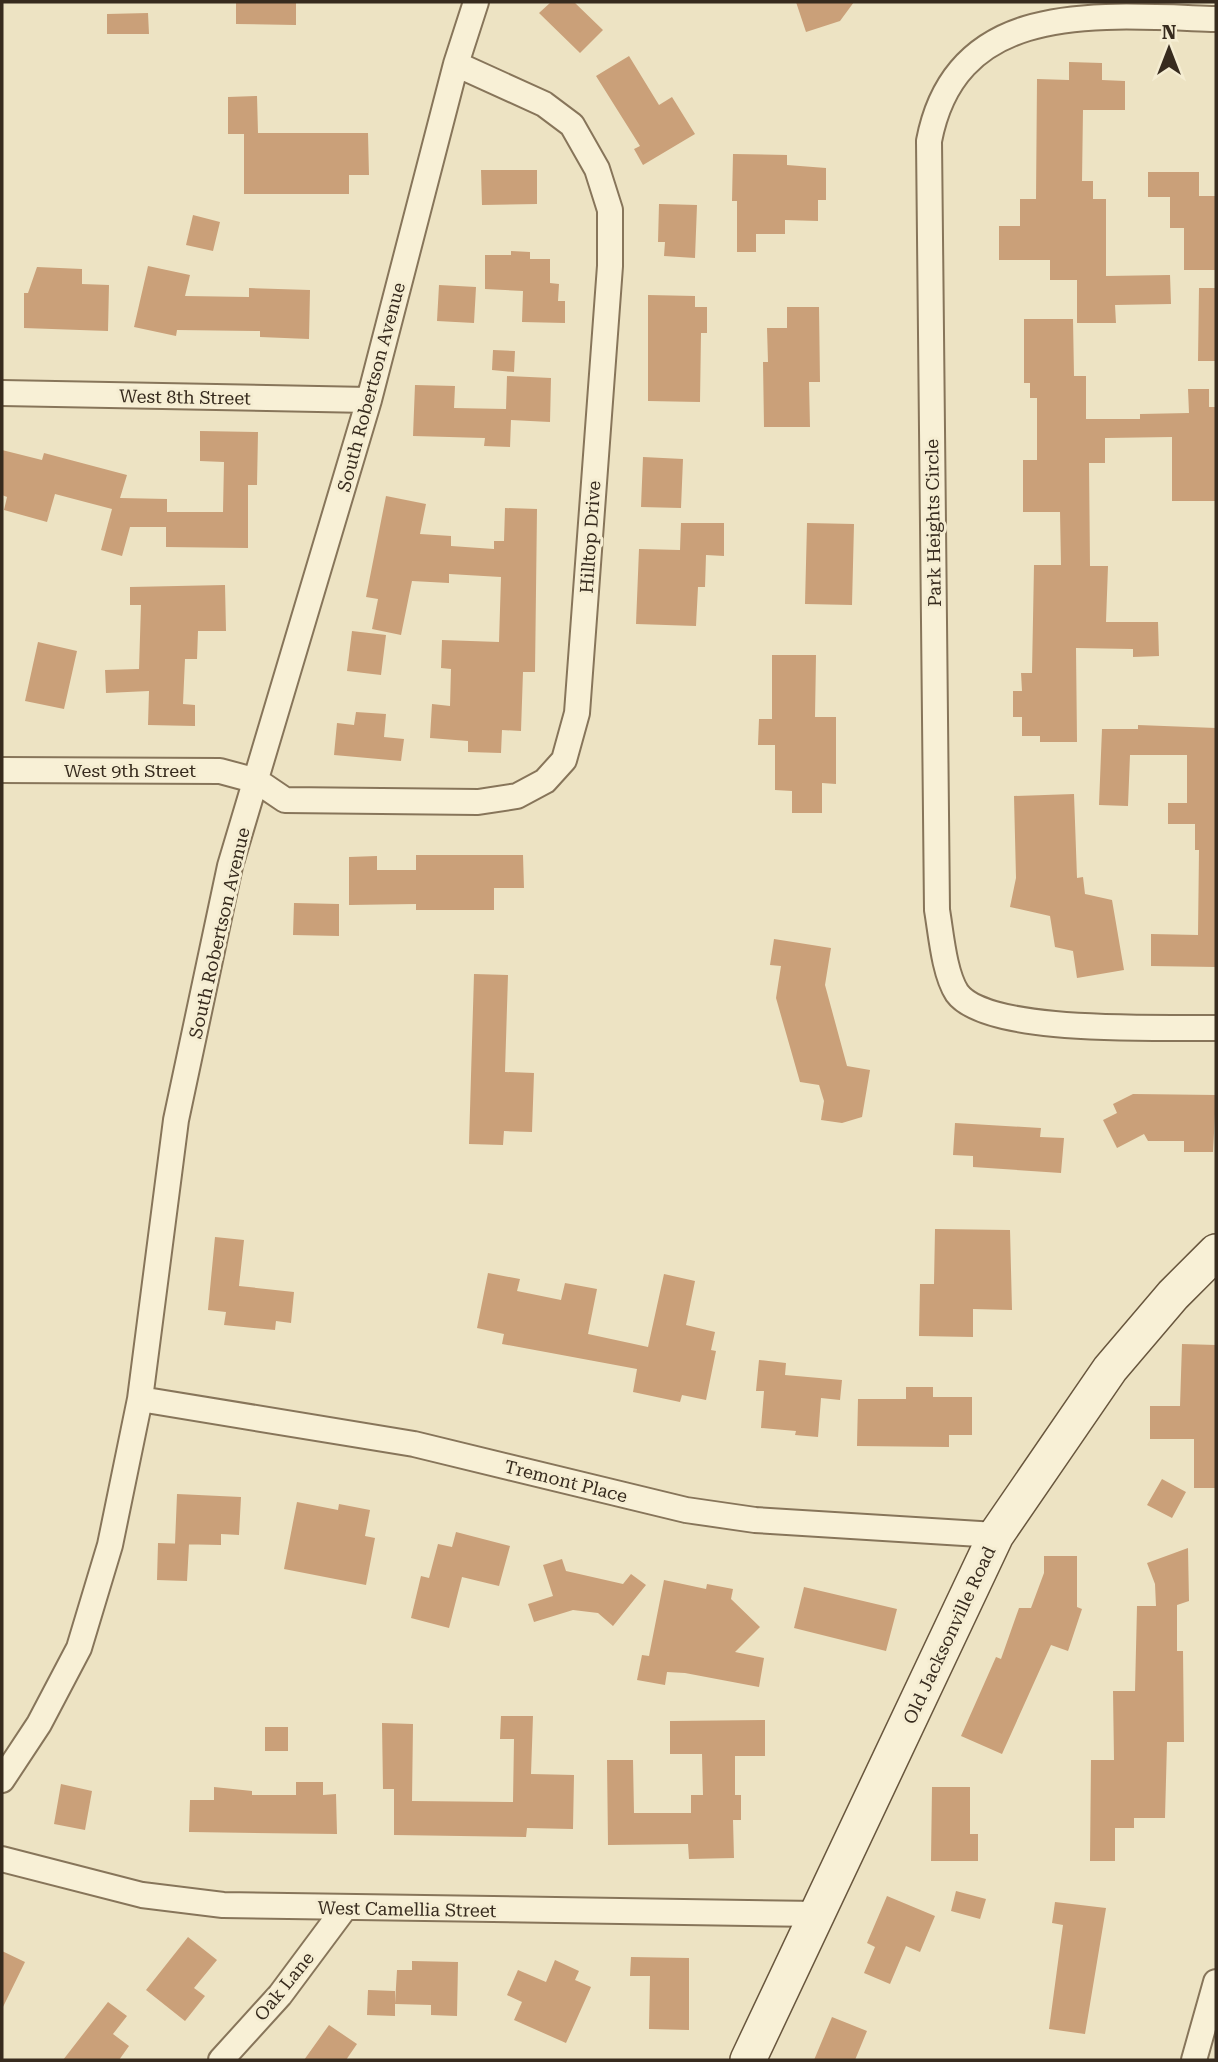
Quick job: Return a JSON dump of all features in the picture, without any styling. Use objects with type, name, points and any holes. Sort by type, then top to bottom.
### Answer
[{"type":"main road","name":"Old Jacksonville Road","points":[[748,2060],[996,1535],[1110,1368],[1173,1295],[1216,1252]]},
{"type":"street","name":"South Robertson Avenue","points":[[2,1780],[39,1724],[79,1648],[110,1545],[140,1399],[176,1120],[230,866],[369,400],[456,64],[476,2]]},
{"type":"street","name":"Park Heights Circle","points":[[1216,19],[1062,14],[1029,18],[998,30],[970,50],[949,77],[935,107],[929,141],[937,910],[946,959],[957,992],[976,1008],[998,1016],[1040,1024],[1216,1028]]},
{"type":"street","name":"Hilltop Drive","points":[[257,781],[285,800],[478,802],[517,796],[545,782],[564,760],[577,713],[610,266],[610,210],[597,169],[572,125],[544,104],[456,64]]},
{"type":"street","name":"West 8th Street","points":[[2,393],[369,400]]},
{"type":"street","name":"West 9th Street","points":[[2,770],[220,771],[257,781]]},
{"type":"street","name":"Tremont Place","points":[[140,1399],[414,1444],[686,1510],[755,1520],[996,1535]]},
{"type":"street","name":"West Camellia Street","points":[[2,1859],[142,1895],[223,1905],[344,1909],[818,1914]]},
{"type":"street","name":"Oak Lane","points":[[221,2060],[280,1994],[344,1909]]},
{"type":"street","points":[[1194,2060],[1216,1982]]},
{"type":"building","points":[[236,2],[296,2],[296,25],[236,24]]},
{"type":"building","points":[[551,2],[574,2],[603,30],[580,53],[539,13]]},
{"type":"building","points":[[796,2],[854,2],[840,21],[806,32]]},
{"type":"building","points":[[148,13],[149,34],[107,34],[107,14]]},
{"type":"building","points":[[629,56],[659,105],[672,97],[695,134],[643,165],[634,149],[640,146],[596,76]]},
{"type":"building","points":[[1069,62],[1102,63],[1102,80],[1125,81],[1125,110],[1083,110],[1082,181],[1093,181],[1093,199],[1106,199],[1106,276],[1170,275],[1171,304],[1115,305],[1116,323],[1077,323],[1077,280],[1050,280],[1050,260],[999,260],[999,226],[1020,226],[1020,199],[1036,199],[1037,79],[1069,80]]},
{"type":"building","points":[[257,96],[258,133],[368,133],[369,175],[349,175],[349,194],[244,194],[244,134],[228,134],[228,97]]},
{"type":"building","points":[[733,154],[787,155],[787,165],[826,168],[826,200],[818,200],[818,221],[785,220],[785,234],[756,234],[756,252],[737,252],[737,201],[732,201]]},
{"type":"building","points":[[481,170],[537,170],[537,204],[482,205]]},
{"type":"building","points":[[1148,172],[1199,172],[1199,196],[1216,196],[1216,270],[1184,270],[1184,228],[1170,228],[1170,197],[1148,197]]},
{"type":"building","points":[[659,204],[697,205],[695,258],[664,256],[665,242],[658,242]]},
{"type":"building","points":[[193,215],[220,222],[213,251],[186,245]]},
{"type":"building","points":[[511,251],[530,252],[530,259],[550,259],[550,283],[559,284],[558,301],[565,301],[565,323],[522,322],[523,291],[485,289],[485,255],[511,255]]},
{"type":"building","points":[[148,266],[190,275],[185,296],[249,297],[249,288],[310,290],[309,339],[260,337],[260,331],[177,330],[176,336],[134,327]]},
{"type":"building","points":[[37,267],[82,269],[82,284],[109,285],[108,331],[24,328],[24,293],[28,293]]},
{"type":"building","points":[[439,285],[476,287],[474,323],[437,321]]},
{"type":"building","points":[[1199,288],[1216,288],[1216,361],[1198,361]]},
{"type":"building","points":[[648,295],[695,296],[695,307],[707,307],[707,333],[701,333],[700,402],[648,401]]},
{"type":"building","points":[[787,307],[819,307],[820,382],[809,382],[810,427],[764,427],[763,362],[768,362],[767,328],[787,328]]},
{"type":"building","points":[[1024,319],[1073,319],[1074,376],[1086,376],[1086,419],[1140,419],[1140,414],[1189,413],[1188,389],[1209,389],[1209,407],[1216,407],[1216,501],[1172,501],[1172,437],[1105,438],[1105,463],[1089,463],[1090,566],[1108,566],[1106,622],[1158,622],[1159,656],[1133,657],[1133,649],[1076,648],[1077,742],[1040,742],[1040,736],[1022,736],[1022,717],[1013,717],[1013,691],[1022,691],[1021,673],[1032,673],[1034,565],[1061,565],[1060,512],[1023,512],[1023,460],[1037,460],[1037,398],[1030,398],[1030,383],[1024,383]]},
{"type":"building","points":[[493,350],[515,351],[514,372],[492,370]]},
{"type":"building","points":[[507,376],[551,378],[550,422],[511,420],[510,447],[484,446],[485,438],[413,436],[415,385],[455,386],[454,408],[506,409]]},
{"type":"building","points":[[200,431],[258,432],[257,485],[248,485],[248,548],[166,547],[166,527],[130,527],[122,556],[101,550],[112,509],[55,494],[47,522],[4,510],[7,497],[2,495],[2,450],[42,460],[44,453],[127,475],[120,498],[167,499],[167,512],[223,512],[224,462],[200,461]]},
{"type":"building","points":[[643,457],[683,459],[681,508],[641,507]]},
{"type":"building","points":[[386,496],[426,504],[420,534],[451,536],[451,546],[494,549],[494,541],[504,541],[505,508],[537,509],[535,672],[523,672],[521,731],[502,730],[501,753],[468,752],[468,741],[430,738],[432,704],[450,706],[451,669],[441,668],[442,640],[499,642],[501,577],[449,574],[449,583],[412,581],[401,635],[372,629],[378,599],[366,597]]},
{"type":"building","points":[[681,523],[724,523],[724,556],[706,555],[705,587],[698,587],[696,626],[636,624],[639,549],[680,550]]},
{"type":"building","points":[[807,523],[854,524],[852,605],[805,604]]},
{"type":"building","points":[[225,585],[226,631],[198,631],[197,659],[185,659],[183,704],[195,705],[195,726],[148,725],[149,691],[106,693],[105,670],[139,669],[141,605],[130,605],[130,587]]},
{"type":"building","points":[[352,631],[386,635],[381,675],[347,671]]},
{"type":"building","points":[[38,642],[77,651],[64,709],[25,701]]},
{"type":"building","points":[[772,655],[816,655],[815,717],[836,717],[836,784],[822,783],[822,813],[792,813],[792,791],[775,790],[775,745],[758,745],[759,719],[772,719]]},
{"type":"building","points":[[356,712],[386,714],[384,737],[404,739],[401,761],[334,755],[337,723],[354,725]]},
{"type":"building","points":[[1138,725],[1216,728],[1216,967],[1151,966],[1151,934],[1198,935],[1199,850],[1195,850],[1195,824],[1168,824],[1168,803],[1187,803],[1187,755],[1130,755],[1128,806],[1099,805],[1102,729],[1138,729]]},
{"type":"building","points":[[1074,794],[1077,878],[1083,877],[1085,894],[1112,900],[1124,970],[1077,978],[1073,951],[1055,947],[1050,916],[1010,907],[1016,878],[1014,796]]},
{"type":"building","points":[[416,855],[523,855],[524,888],[494,888],[494,910],[416,910],[416,904],[349,905],[349,857],[377,856],[377,870],[416,870]]},
{"type":"building","points":[[294,903],[339,904],[339,936],[293,935]]},
{"type":"building","points":[[774,939],[831,948],[825,985],[847,1066],[870,1070],[862,1117],[842,1123],[821,1120],[824,1101],[819,1085],[800,1082],[776,998],[781,966],[770,965]]},
{"type":"building","points":[[474,974],[508,975],[505,1072],[534,1073],[532,1132],[504,1131],[503,1145],[469,1144]]},
{"type":"building","points":[[1133,1094],[1216,1095],[1213,1152],[1184,1152],[1184,1141],[1148,1141],[1144,1134],[1117,1148],[1103,1120],[1117,1113],[1113,1104]]},
{"type":"building","points":[[955,1123],[1041,1128],[1040,1137],[1064,1138],[1061,1173],[973,1167],[973,1156],[953,1155]]},
{"type":"building","points":[[935,1229],[1010,1230],[1012,1310],[973,1309],[973,1337],[919,1336],[920,1284],[934,1284]]},
{"type":"building","points":[[215,1237],[244,1240],[239,1286],[294,1292],[291,1323],[276,1321],[275,1330],[224,1325],[226,1312],[208,1310]]},
{"type":"building","points":[[488,1273],[520,1279],[517,1291],[561,1300],[565,1283],[597,1289],[588,1334],[648,1347],[664,1274],[695,1281],[686,1325],[715,1332],[711,1350],[716,1351],[706,1400],[682,1395],[680,1402],[633,1392],[637,1369],[502,1344],[504,1334],[477,1328]]},
{"type":"building","points":[[1182,1344],[1216,1345],[1216,1488],[1194,1488],[1194,1439],[1150,1439],[1150,1406],[1180,1406]]},
{"type":"building","points":[[759,1360],[786,1363],[785,1375],[842,1380],[840,1400],[821,1398],[818,1437],[795,1435],[796,1431],[761,1428],[764,1391],[756,1391]]},
{"type":"building","points":[[906,1387],[933,1387],[933,1397],[972,1397],[972,1435],[949,1435],[949,1447],[857,1446],[858,1399],[906,1399]]},
{"type":"building","points":[[1162,1479],[1186,1492],[1172,1518],[1147,1505]]},
{"type":"building","points":[[177,1494],[241,1497],[239,1535],[221,1534],[221,1545],[175,1544]]},
{"type":"building","points":[[297,1502],[338,1510],[339,1504],[370,1510],[365,1536],[375,1538],[366,1585],[284,1569]]},
{"type":"building","points":[[456,1532],[510,1546],[499,1586],[462,1577],[449,1628],[411,1618],[421,1576],[429,1578],[438,1544],[452,1547]]},
{"type":"building","points":[[158,1543],[189,1544],[187,1581],[157,1580]]},
{"type":"building","points":[[1188,1548],[1189,1601],[1177,1605],[1177,1651],[1183,1651],[1184,1742],[1167,1742],[1165,1818],[1134,1818],[1134,1828],[1115,1828],[1115,1861],[1090,1861],[1091,1760],[1114,1760],[1113,1691],[1135,1691],[1137,1606],[1156,1606],[1155,1584],[1147,1563]]},
{"type":"building","points":[[1044,1556],[1077,1556],[1077,1607],[1082,1609],[1068,1651],[1051,1645],[1002,1754],[961,1736],[996,1657],[1001,1659],[1019,1608],[1031,1608],[1044,1573]]},
{"type":"building","points":[[562,1559],[566,1571],[623,1584],[631,1574],[646,1585],[613,1626],[598,1613],[573,1610],[534,1622],[528,1604],[553,1596],[543,1565]]},
{"type":"building","points":[[664,1580],[706,1589],[707,1584],[733,1589],[731,1599],[760,1627],[735,1652],[764,1658],[759,1687],[685,1673],[667,1672],[665,1685],[637,1680],[642,1655],[649,1656]]},
{"type":"building","points":[[804,1587],[897,1609],[886,1651],[794,1628]]},
{"type":"building","points":[[501,1716],[533,1716],[531,1774],[574,1775],[573,1829],[527,1828],[526,1837],[394,1835],[394,1789],[383,1789],[382,1723],[413,1724],[412,1801],[513,1802],[514,1739],[500,1739]]},
{"type":"building","points":[[765,1720],[765,1756],[735,1756],[735,1795],[741,1795],[741,1820],[733,1820],[734,1858],[689,1859],[688,1844],[608,1845],[607,1760],[633,1760],[634,1813],[691,1813],[691,1795],[703,1795],[702,1754],[670,1754],[670,1721]]},
{"type":"building","points":[[265,1727],[288,1727],[288,1751],[265,1751]]},
{"type":"building","points":[[296,1782],[323,1782],[323,1795],[336,1794],[337,1834],[189,1832],[190,1800],[214,1800],[214,1787],[252,1791],[252,1795],[296,1795]]},
{"type":"building","points":[[61,1784],[92,1791],[85,1830],[54,1824]]},
{"type":"building","points":[[932,1787],[970,1787],[970,1834],[978,1834],[978,1861],[931,1861]]},
{"type":"building","points":[[956,1891],[986,1899],[980,1919],[951,1911]]},
{"type":"building","points":[[887,1896],[935,1916],[920,1952],[906,1946],[890,1984],[864,1973],[875,1947],[867,1943]]},
{"type":"building","points":[[1055,1902],[1106,1908],[1085,2034],[1049,2029],[1063,1925],[1052,1923]]},
{"type":"building","points":[[188,1937],[217,1960],[194,1988],[205,1996],[185,2021],[146,1990]]},
{"type":"building","points":[[2,1951],[25,1962],[2,2009]]},
{"type":"building","points":[[631,1957],[689,1958],[689,2030],[649,2029],[650,1976],[630,1976]]},
{"type":"building","points":[[555,1960],[579,1971],[575,1980],[591,1987],[566,2043],[514,2020],[522,2002],[507,1995],[518,1970],[546,1982]]},
{"type":"building","points":[[412,1961],[458,1962],[457,2016],[431,2015],[431,2005],[395,2004],[397,1970],[412,1970]]},
{"type":"building","points":[[368,1990],[395,1991],[395,2016],[367,2015]]},
{"type":"building","points":[[108,2002],[127,2016],[113,2034],[129,2046],[119,2060],[63,2060]]},
{"type":"building","points":[[832,2017],[867,2031],[855,2060],[814,2060]]},
{"type":"building","points":[[329,2025],[357,2044],[346,2060],[304,2060]]}]
